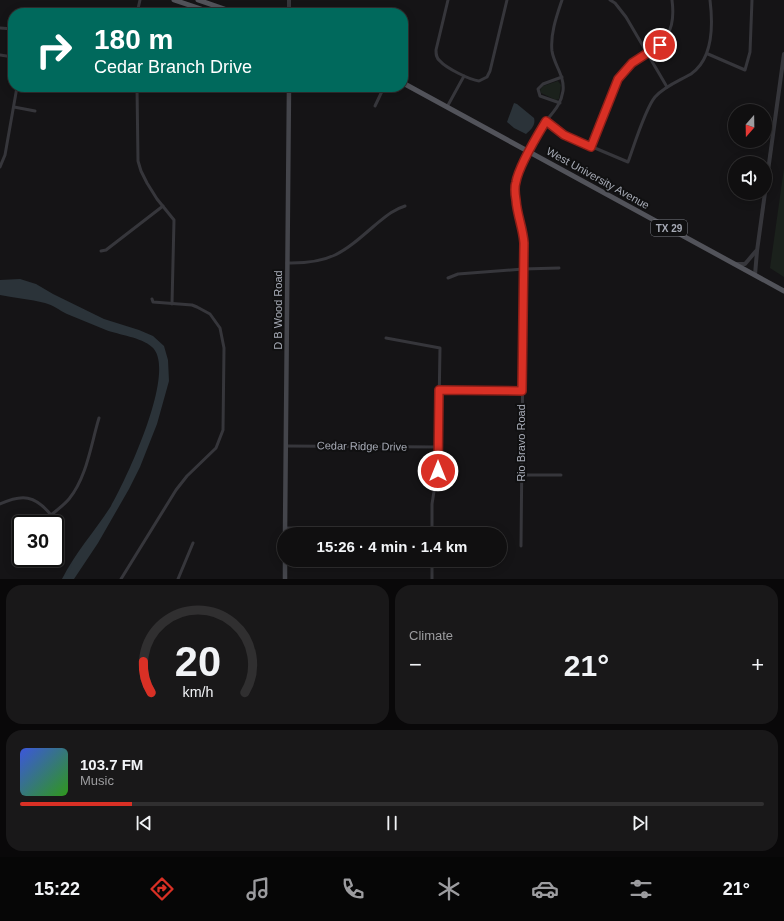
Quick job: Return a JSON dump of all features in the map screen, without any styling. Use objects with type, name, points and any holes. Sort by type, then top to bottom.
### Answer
[{"type":"main road","points":[[174,0],[198,8]]},
{"type":"main road","points":[[198,0],[221,8]]},
{"type":"main road","name":"West University Avenue","points":[[408,86],[784,291]]},
{"type":"main road","name":"D B Wood Road","points":[[285,527],[289,92]]},
{"type":"main road","points":[[284,579],[285,567]]},
{"type":"street","points":[[448,0],[436,55],[442,63],[464,76],[477,81],[482,80],[487,76],[507,0]]},
{"type":"street","points":[[562,0],[552,41],[554,58],[562,77],[563,92],[560,103],[540,96],[538,89],[543,84],[562,77]]},
{"type":"street","points":[[610,0],[616,2],[626,17],[666,87]]},
{"type":"street","points":[[591,147],[618,79],[632,63],[660,45],[670,30],[673,18],[672,0]]},
{"type":"street","points":[[546,121],[564,135],[628,162],[651,104],[656,97],[666,87],[697,69],[708,54],[710,46],[712,12],[710,0]]},
{"type":"street","points":[[708,54],[745,70],[750,52],[752,0]]},
{"type":"street","points":[[755,275],[784,54]]},
{"type":"street","points":[[447,107],[464,76]]},
{"type":"street","points":[[0,167],[5,155],[16,92]]},
{"type":"street","points":[[137,92],[138,161],[143,176],[163,206],[173,217],[174,243],[172,304]]},
{"type":"street","points":[[375,106],[382,92]]},
{"type":"street","name":"Rio Bravo Road","points":[[521,546],[524,239],[517,209],[515,189],[520,171],[529,152],[546,121],[560,103]]},
{"type":"street","points":[[14,107],[35,111]]},
{"type":"street","points":[[101,251],[106,250],[163,206]]},
{"type":"street","points":[[287,263],[323,261],[336,256],[394,209],[405,206]]},
{"type":"street","points":[[734,264],[745,264],[757,251]]},
{"type":"street","points":[[448,278],[458,274],[559,268]]},
{"type":"street","points":[[121,579],[176,490],[187,476],[216,448],[223,430],[224,348],[220,328],[214,318],[202,309],[192,305],[153,302],[152,299]]},
{"type":"street","points":[[386,338],[440,348],[438,471],[432,504],[432,527]]},
{"type":"street","points":[[439,390],[522,391]]},
{"type":"street","points":[[0,504],[11,499],[28,498],[44,507],[51,515],[69,499],[81,480],[99,418]]},
{"type":"street","name":"Cedar Ridge Drive","points":[[286,446],[438,447]]},
{"type":"street","points":[[521,475],[561,475]]},
{"type":"street","points":[[178,579],[193,543]]},
{"type":"street","points":[[432,567],[432,579]]},
{"type":"shaded area","points":[[558,81],[561,85],[559,99],[556,100],[541,93],[540,90],[543,86]]},
{"type":"shaded area","points":[[514,103],[534,118],[534,125],[526,134],[514,128],[507,122]]},
{"type":"shaded area","points":[[784,168],[784,277],[770,268]]},
{"type":"shaded area","points":[[20,279],[36,284],[104,319],[153,336],[164,346],[168,360],[169,381],[157,424],[140,467],[98,543],[74,579],[62,579],[73,560],[111,506],[127,473],[147,425],[159,378],[158,359],[152,347],[142,341],[106,330],[67,314],[48,304],[34,300],[0,295],[0,280]]},
{"type":"route","points":[[438,471],[439,390],[522,391],[524,243],[523,231],[517,209],[515,189],[520,171],[540,130],[546,121],[564,135],[591,147],[618,79],[632,63],[660,45]]}]
